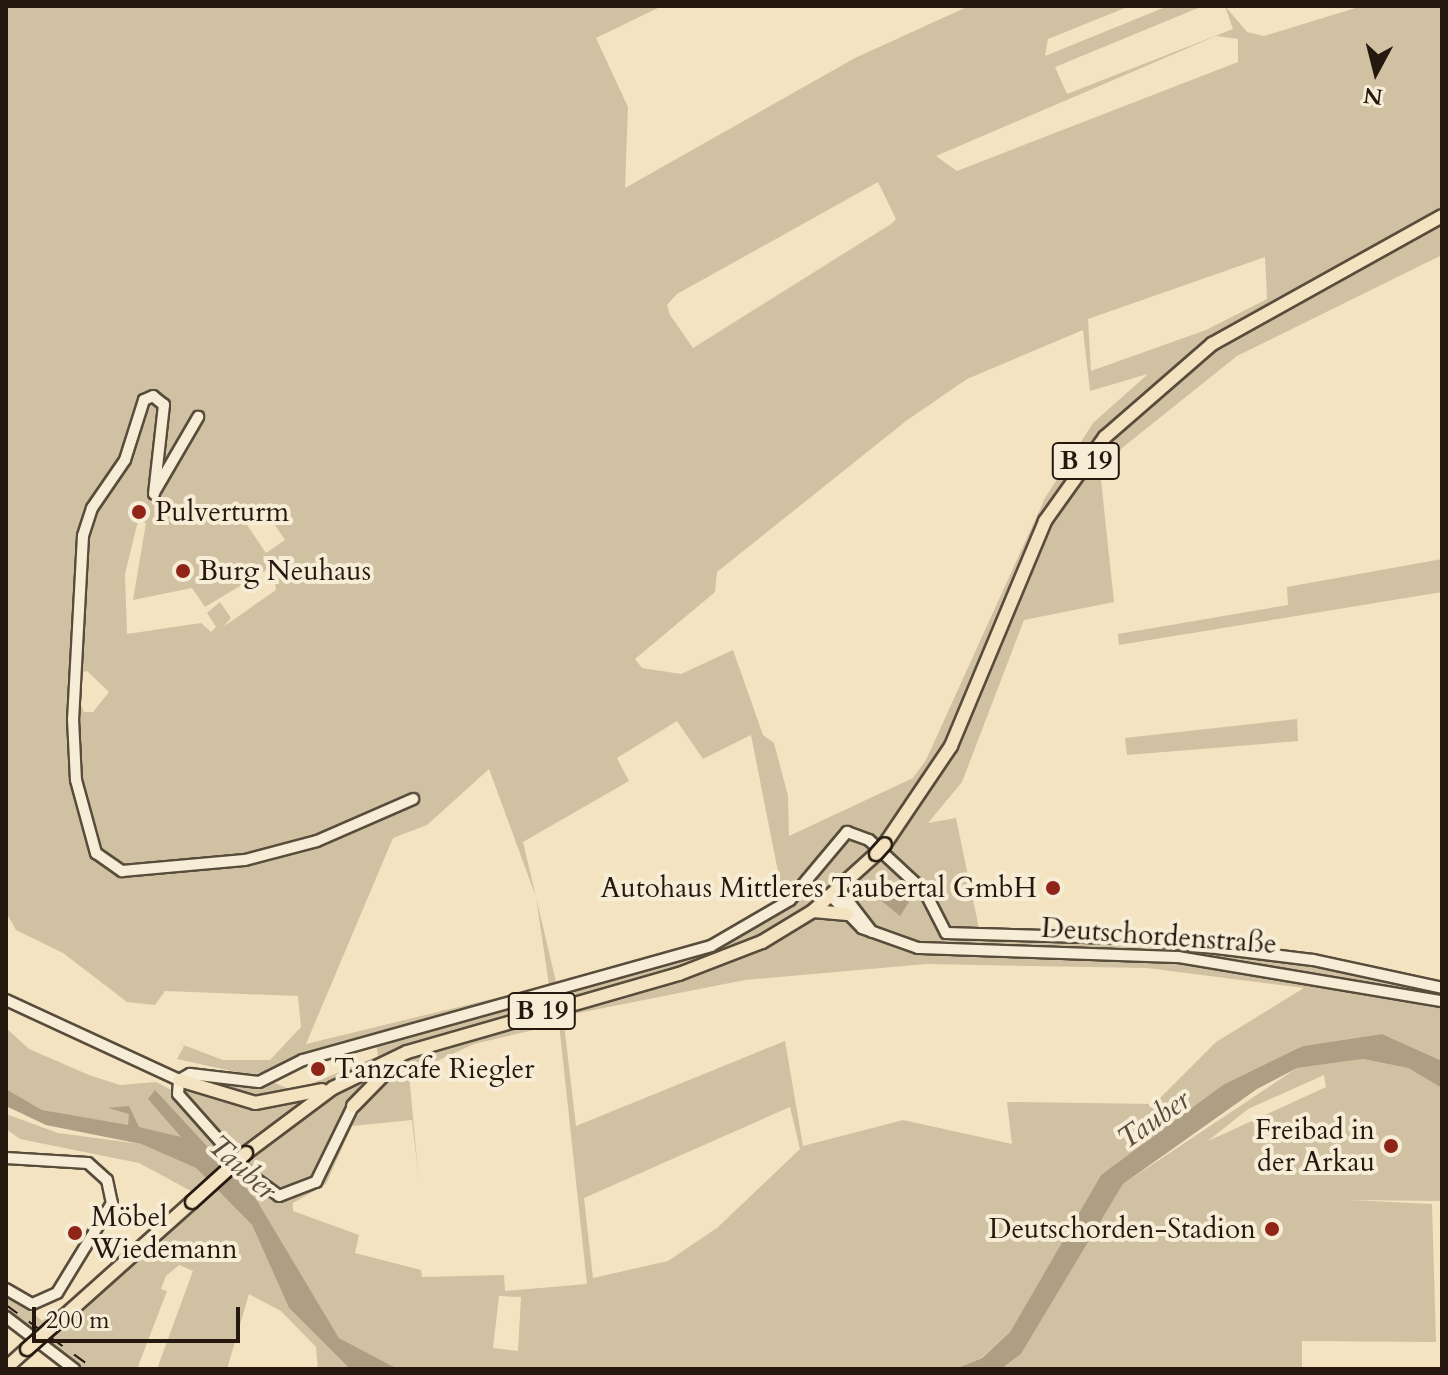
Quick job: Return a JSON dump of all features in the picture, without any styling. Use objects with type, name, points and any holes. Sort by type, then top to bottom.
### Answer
[{"type":"main road","name":"B 19","points":[[6,1368],[246,1153],[333,1088],[407,1052],[704,967],[813,911],[880,849],[951,746],[1045,521],[1105,437],[1212,344],[1442,216]]},
{"type":"main road","points":[[813,911],[847,914]]},
{"type":"main road","points":[[353,1106],[407,1052]]},
{"type":"main road","points":[[179,1080],[255,1103],[333,1088]]},
{"type":"street","points":[[198,417],[154,494],[164,405],[153,396],[144,400],[125,460],[92,508],[83,536],[73,719],[76,780],[96,853],[122,871],[245,860],[317,841],[413,799]]},
{"type":"street","points":[[179,1080],[190,1074],[259,1082],[338,1050],[711,946],[790,900],[847,832],[869,840],[925,892],[939,927],[1271,954],[1442,988]]},
{"type":"street","points":[[835,893],[872,932]]},
{"type":"street","name":"Deutschordenstraße","points":[[835,893],[847,914],[872,932],[931,950],[1106,952],[1269,967],[1442,1001]]},
{"type":"street","points":[[6,1000],[179,1080]]},
{"type":"street","points":[[179,1080],[178,1094],[249,1174],[279,1196],[316,1182],[353,1106]]},
{"type":"street","points":[[6,1158],[88,1163],[107,1180],[112,1203],[57,1293],[32,1304],[6,1289]]},
{"type":"street","points":[[8,1322],[74,1369]]},
{"type":"shaded area","points":[[6,6],[662,6],[596,38],[628,107],[625,188],[855,58],[969,6],[1130,6],[1048,39],[1045,56],[1168,6],[1203,6],[1055,67],[1067,94],[1233,29],[1225,6],[1247,32],[1264,36],[1362,6],[1442,6],[1442,255],[1237,356],[1122,448],[1101,480],[1114,602],[1024,620],[962,782],[928,823],[956,818],[980,933],[1144,939],[1271,954],[1442,988],[1442,1061],[1382,1034],[1303,1046],[1141,1147],[1101,1175],[1010,1332],[981,1358],[955,1369],[398,1369],[339,1338],[256,1199],[227,1173],[170,1135],[42,1110],[6,1089],[6,1028],[29,1049],[89,1075],[120,1085],[156,1082],[177,1093],[179,1080],[270,1081],[294,1091],[378,1056],[376,1043],[250,1075],[177,1059],[184,1046],[178,1043],[223,1060],[270,1060],[301,1027],[298,996],[165,991],[155,1005],[127,1002],[63,953],[16,930],[6,912]],"holes":[[[1216,36],[1238,39],[1238,62],[957,171],[936,156]],[[878,182],[896,219],[693,348],[670,315],[667,305],[677,294]],[[1265,257],[1267,299],[1206,330],[1091,371],[1088,319]],[[1083,330],[1090,391],[1148,374],[1093,423],[1045,498],[926,760],[913,778],[789,836],[788,796],[774,743],[763,735],[733,650],[681,674],[642,668],[635,659],[715,592],[717,572],[906,421],[967,379]],[[260,503],[285,540],[266,553],[241,516]],[[138,521],[146,523],[133,600],[192,588],[205,607],[273,566],[276,590],[223,627],[231,618],[220,602],[207,613],[216,627],[211,632],[201,623],[127,634],[125,574]],[[87,671],[109,692],[93,712],[84,712],[77,696],[79,673]],[[677,721],[703,759],[751,735],[783,897],[710,938],[556,982],[523,842],[629,781],[617,758]],[[489,769],[536,897],[549,985],[306,1044],[393,838],[427,825]],[[926,964],[1147,968],[1304,988],[1216,1042],[1154,1104],[1007,1102],[1012,1144],[903,1120],[803,1146],[785,1041],[576,1126],[563,1016],[745,980]],[[559,1024],[587,1284],[505,1291],[504,1275],[422,1277],[421,1270],[355,1253],[359,1235],[293,1211],[293,1203],[326,1184],[352,1126],[412,1120],[419,1182],[409,1074],[474,1044]],[[790,1107],[800,1149],[717,1228],[668,1261],[593,1278],[584,1198]],[[499,1296],[521,1297],[518,1351],[493,1348]]]},
{"type":"shaded area","points":[[1442,559],[1442,592],[1119,645],[1118,634],[1288,605],[1287,587]]},
{"type":"shaded area","points":[[1297,719],[1298,741],[1127,755],[1125,738]]},
{"type":"shaded area","points":[[886,880],[909,902],[900,916],[873,894]]},
{"type":"shaded area","points":[[1382,1034],[1442,1061],[1442,1088],[1408,1068],[1363,1059],[1297,1068],[1257,1089],[1123,1184],[1021,1354],[1001,1369],[955,1369],[982,1358],[1010,1332],[1101,1175],[1223,1085],[1303,1046]]},
{"type":"shaded area","name":"Deutschorden-Stadion","points":[[1363,1059],[1408,1068],[1442,1088],[1442,1201],[1350,1200],[1432,1204],[1436,1342],[1302,1341],[1302,1369],[1001,1369],[1021,1354],[1123,1184],[1297,1068]],"holes":[[[1324,1075],[1326,1087],[1208,1141],[1248,1109]]]},
{"type":"shaded area","points":[[6,1089],[42,1110],[128,1125],[129,1114],[108,1108],[129,1106],[139,1127],[181,1137],[148,1099],[155,1090],[256,1199],[339,1338],[398,1369],[350,1369],[289,1308],[252,1225],[196,1168],[141,1144],[46,1125],[6,1106]]},
{"type":"shaded area","points":[[6,1114],[58,1133],[141,1144],[196,1168],[252,1225],[289,1308],[350,1369],[318,1369],[316,1347],[281,1311],[249,1294],[227,1369],[157,1369],[193,1271],[179,1265],[166,1276],[161,1289],[167,1291],[137,1369],[74,1369],[6,1317],[6,1289],[42,1321],[54,1313],[61,1319],[204,1198],[139,1163],[20,1139],[6,1129]]},
{"type":"railway","points":[[6,1305],[94,1369]]},
{"type":"place","name":"Pulverturm","points":[[139,512]]},
{"type":"place","name":"Burg Neuhaus","points":[[183,571]]},
{"type":"place","name":"Autohaus Mittleres Taubertal GmbH","points":[[1053,888]]},
{"type":"place","name":"Tanzcafe Riegler","points":[[318,1069]]},
{"type":"place","name":"Freibad in der Arkau","points":[[1391,1146]]},
{"type":"place","name":"Deutschorden-Stadion","points":[[1272,1229]]},
{"type":"place","name":"Möbel Wiedemann","points":[[75,1233]]},
{"type":"water label","name":"Tauber","points":[[1154,1120]]},
{"type":"water label","name":"Tauber","points":[[242,1168]]}]
